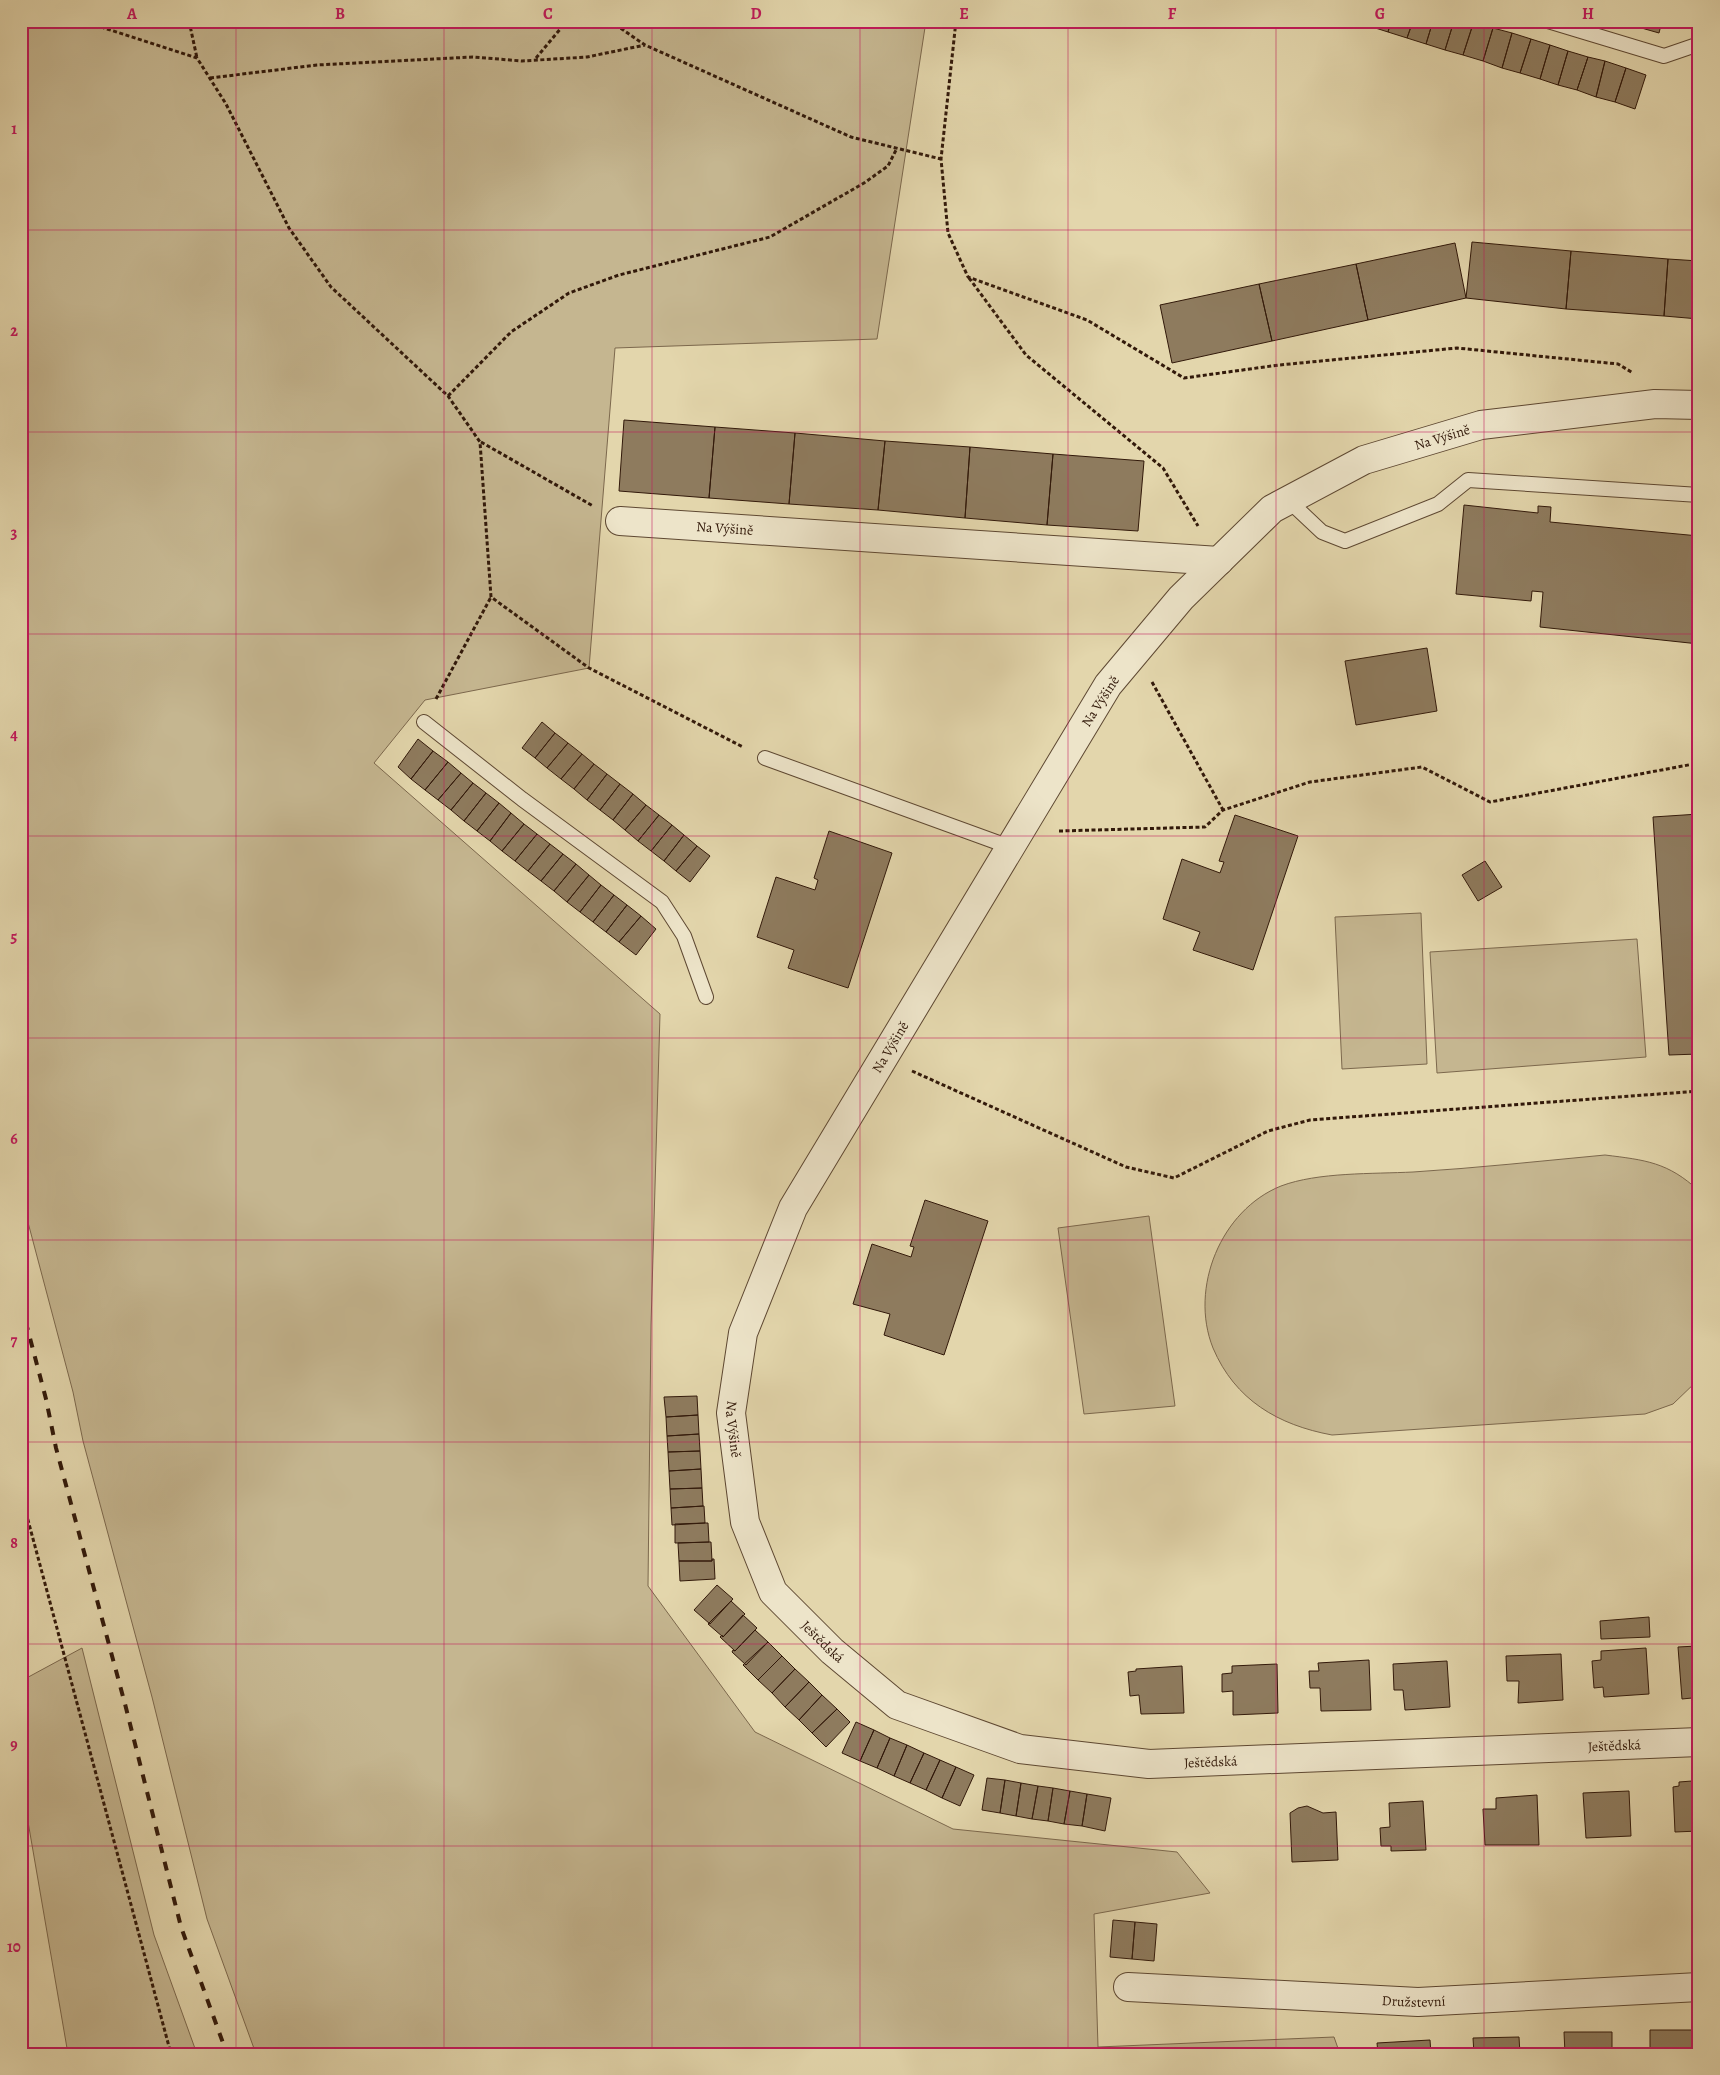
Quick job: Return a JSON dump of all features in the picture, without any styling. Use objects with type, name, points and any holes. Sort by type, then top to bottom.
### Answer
[{"type":"street","name":"Na Výšině","points":[[773,1592],[745,1522],[731,1413],[744,1333],[794,1208],[1108,684],[1181,598],[1272,509],[1364,460],[1480,425],[1654,404],[1699,405]]},
{"type":"street","name":"Na Výšině","points":[[620,521],[1219,562]]},
{"type":"street","name":"Ještědská","points":[[773,1592],[832,1651],[897,1705],[1020,1749],[1149,1764],[1699,1742]]},
{"type":"street","name":"Družstevní","points":[[1128,1987],[1418,2002],[1699,1987]]},
{"type":"lane","points":[[1548,21],[1664,56],[1699,44]]},
{"type":"lane","points":[[1288,500],[1322,532],[1345,541],[1438,504],[1468,480],[1699,494]]},
{"type":"lane","points":[[424,722],[522,799],[662,902],[684,936],[706,997]]},
{"type":"lane","points":[[765,758],[1015,840]]},
{"type":"path","points":[[96,21],[104,28],[197,58]]},
{"type":"path","points":[[189,21],[197,58],[226,104],[288,228],[331,286],[448,396],[480,442],[620,521]]},
{"type":"path","points":[[536,58],[567,21]]},
{"type":"path","points":[[610,21],[645,45],[851,137],[941,158]]},
{"type":"path","points":[[956,21],[941,158],[948,233],[968,277],[1026,355],[1163,468],[1219,562]]},
{"type":"path","points":[[210,78],[317,65],[473,57],[522,60],[587,57],[645,45]]},
{"type":"path","points":[[448,396],[511,332],[569,293],[619,275],[770,237],[864,183],[888,166],[897,148]]},
{"type":"path","points":[[968,277],[1087,320],[1184,378],[1279,366],[1457,348],[1618,364],[1634,373]]},
{"type":"path","points":[[424,722],[491,597],[480,442]]},
{"type":"path","points":[[491,597],[590,668],[765,758]]},
{"type":"path","points":[[1135,652],[1223,810]]},
{"type":"path","points":[[1015,840],[1205,827],[1223,810],[1310,782],[1422,766],[1490,802],[1699,763]]},
{"type":"path","points":[[883,1058],[1126,1167],[1174,1178],[1268,1131],[1310,1120],[1699,1091]]},
{"type":"path","points":[[21,1494],[171,2054]]},
{"type":"shaded area","points":[[21,21],[926,21],[877,339],[615,348],[589,668],[425,700],[374,763],[660,1014],[651,1325],[648,1586],[755,1732],[953,1829],[1177,1852],[1210,1893],[1094,1914],[1098,2047],[1334,2037],[1340,2054],[256,2054],[207,1919],[152,1697],[83,1441],[73,1392],[21,1196]]},
{"type":"shaded area","points":[[1421,913],[1427,1064],[1342,1069],[1335,917]]},
{"type":"shaded area","points":[[1637,939],[1646,1057],[1437,1073],[1430,952]]},
{"type":"shaded area","points":[[1605,1155],[1644,1161],[1666,1168],[1688,1181],[1699,1191],[1699,1379],[1673,1404],[1645,1414],[1332,1435],[1312,1431],[1276,1417],[1260,1407],[1233,1382],[1222,1366],[1213,1348],[1207,1325],[1205,1301],[1208,1277],[1216,1254],[1227,1232],[1242,1213],[1260,1197],[1281,1186],[1296,1181],[1328,1176],[1413,1172]]},
{"type":"shaded area","points":[[1149,1216],[1175,1406],[1084,1414],[1058,1228]]},
{"type":"shaded area","points":[[82,1648],[154,1935],[197,2054],[68,2054],[21,1781],[21,1681]]},
{"type":"building","points":[[1370,21],[1391,21],[1388,32],[1369,26]]},
{"type":"building","points":[[1391,21],[1413,21],[1407,38],[1388,32]]},
{"type":"building","points":[[1413,21],[1433,21],[1426,44],[1407,38]]},
{"type":"building","points":[[1433,21],[1454,21],[1445,50],[1426,44]]},
{"type":"building","points":[[1454,21],[1474,21],[1463,55],[1445,50]]},
{"type":"building","points":[[1474,21],[1493,28],[1483,61],[1463,55]]},
{"type":"building","points":[[1640,21],[1662,21],[1659,33],[1638,27]]},
{"type":"building","points":[[1493,28],[1512,33],[1502,68],[1483,61]]},
{"type":"building","points":[[1512,33],[1531,39],[1520,73],[1502,68]]},
{"type":"building","points":[[1531,39],[1550,45],[1540,79],[1520,73]]},
{"type":"building","points":[[1550,45],[1568,51],[1558,85],[1540,79]]},
{"type":"building","points":[[1568,51],[1588,57],[1577,90],[1558,85]]},
{"type":"building","points":[[1588,57],[1605,61],[1596,97],[1577,90]]},
{"type":"building","points":[[1605,61],[1626,68],[1615,102],[1596,97]]},
{"type":"building","points":[[1626,68],[1646,75],[1635,109],[1615,102]]},
{"type":"building","points":[[1472,242],[1571,251],[1566,309],[1466,298]]},
{"type":"building","points":[[1455,243],[1466,298],[1368,320],[1356,264]]},
{"type":"building","points":[[1571,251],[1668,259],[1664,316],[1566,309]]},
{"type":"building","points":[[1668,259],[1699,261],[1699,319],[1664,316]]},
{"type":"building","points":[[1356,264],[1368,320],[1272,341],[1259,284]]},
{"type":"building","points":[[1259,284],[1272,341],[1172,363],[1160,305]]},
{"type":"building","points":[[624,420],[715,427],[709,498],[619,491]]},
{"type":"building","points":[[715,427],[795,433],[789,504],[709,498]]},
{"type":"building","points":[[795,433],[885,441],[878,510],[789,504]]},
{"type":"building","points":[[885,441],[970,447],[965,518],[878,510]]},
{"type":"building","points":[[970,447],[1053,454],[1047,525],[965,518]]},
{"type":"building","points":[[1053,454],[1144,461],[1138,531],[1047,525]]},
{"type":"building","points":[[1464,505],[1538,513],[1538,506],[1551,507],[1550,522],[1699,536],[1699,644],[1540,627],[1543,592],[1532,591],[1531,601],[1456,594]]},
{"type":"building","points":[[1427,648],[1437,711],[1356,725],[1345,661]]},
{"type":"building","points":[[542,722],[555,733],[535,758],[522,748]]},
{"type":"building","points":[[555,733],[568,743],[547,768],[535,758]]},
{"type":"building","points":[[418,739],[433,751],[411,779],[398,767]]},
{"type":"building","points":[[568,743],[582,754],[561,779],[547,768]]},
{"type":"building","points":[[433,751],[448,762],[425,790],[411,779]]},
{"type":"building","points":[[582,754],[594,764],[574,789],[561,779]]},
{"type":"building","points":[[448,762],[461,773],[438,800],[425,790]]},
{"type":"building","points":[[594,764],[607,774],[587,800],[574,789]]},
{"type":"building","points":[[461,773],[473,783],[451,810],[438,800]]},
{"type":"building","points":[[607,774],[620,784],[600,810],[587,800]]},
{"type":"building","points":[[473,783],[486,793],[464,821],[451,810]]},
{"type":"building","points":[[620,784],[633,794],[613,820],[600,810]]},
{"type":"building","points":[[486,793],[499,803],[477,831],[464,821]]},
{"type":"building","points":[[633,794],[646,805],[625,830],[613,820]]},
{"type":"building","points":[[499,803],[511,813],[490,841],[477,831]]},
{"type":"building","points":[[646,805],[659,815],[638,841],[625,830]]},
{"type":"building","points":[[511,813],[524,824],[502,851],[490,841]]},
{"type":"building","points":[[1699,814],[1699,1054],[1669,1055],[1653,817]]},
{"type":"building","points":[[659,815],[672,825],[651,851],[638,841]]},
{"type":"building","points":[[1235,815],[1298,836],[1253,970],[1193,950],[1200,932],[1163,919],[1182,859],[1220,873],[1224,862],[1219,861]]},
{"type":"building","points":[[524,824],[537,834],[515,861],[502,851]]},
{"type":"building","points":[[672,825],[684,835],[664,861],[651,851]]},
{"type":"building","points":[[829,831],[892,853],[848,988],[788,968],[794,950],[757,937],[776,877],[815,890],[818,880],[814,878]]},
{"type":"building","points":[[537,834],[550,844],[528,871],[515,861]]},
{"type":"building","points":[[684,835],[697,846],[676,871],[664,861]]},
{"type":"building","points":[[550,844],[563,854],[541,881],[528,871]]},
{"type":"building","points":[[697,846],[710,856],[690,882],[676,871]]},
{"type":"building","points":[[563,854],[576,864],[554,891],[541,881]]},
{"type":"building","points":[[1485,861],[1502,887],[1478,901],[1462,875]]},
{"type":"building","points":[[576,864],[589,875],[567,902],[554,891]]},
{"type":"building","points":[[589,875],[601,885],[580,912],[567,902]]},
{"type":"building","points":[[601,885],[614,895],[593,922],[580,912]]},
{"type":"building","points":[[614,895],[627,905],[606,932],[593,922]]},
{"type":"building","points":[[627,905],[641,916],[619,942],[606,932]]},
{"type":"building","points":[[641,916],[656,929],[636,955],[619,942]]},
{"type":"building","points":[[925,1200],[988,1221],[944,1355],[884,1335],[890,1314],[853,1304],[872,1244],[911,1257],[914,1247],[910,1246]]},
{"type":"building","points":[[697,1396],[698,1415],[666,1417],[664,1397]]},
{"type":"building","points":[[698,1415],[699,1434],[667,1436],[666,1417]]},
{"type":"building","points":[[699,1434],[700,1451],[668,1452],[667,1436]]},
{"type":"building","points":[[700,1451],[701,1469],[669,1471],[668,1452]]},
{"type":"building","points":[[701,1469],[702,1488],[670,1489],[669,1471]]},
{"type":"building","points":[[702,1488],[703,1506],[671,1508],[670,1489]]},
{"type":"building","points":[[704,1506],[705,1523],[672,1525],[671,1508]]},
{"type":"building","points":[[708,1523],[709,1542],[675,1543],[675,1524]]},
{"type":"building","points":[[711,1542],[712,1561],[679,1561],[678,1543]]},
{"type":"building","points":[[714,1559],[715,1579],[680,1581],[679,1561],[712,1561]]},
{"type":"building","points":[[1693,1581],[1699,1581],[1699,1692],[1692,1692],[1692,1698],[1682,1699],[1678,1647],[1697,1646]]},
{"type":"building","points":[[717,1585],[733,1599],[710,1624],[694,1610]]},
{"type":"building","points":[[731,1601],[745,1614],[723,1637],[708,1624]]},
{"type":"building","points":[[743,1615],[757,1628],[735,1651],[720,1637],[722,1635],[723,1637]]},
{"type":"building","points":[[1649,1617],[1650,1637],[1601,1639],[1600,1621]]},
{"type":"building","points":[[755,1630],[768,1642],[746,1665],[732,1652]]},
{"type":"building","points":[[768,1642],[782,1656],[758,1680],[743,1665]]},
{"type":"building","points":[[1646,1648],[1649,1694],[1604,1697],[1603,1687],[1594,1688],[1592,1661],[1601,1660],[1601,1651]]},
{"type":"building","points":[[1561,1654],[1563,1700],[1518,1703],[1519,1681],[1507,1681],[1506,1656]]},
{"type":"building","points":[[782,1656],[795,1669],[772,1693],[758,1680]]},
{"type":"building","points":[[1369,1660],[1371,1710],[1321,1711],[1320,1688],[1310,1688],[1309,1671],[1319,1671],[1318,1663]]},
{"type":"building","points":[[1447,1661],[1450,1707],[1405,1710],[1403,1690],[1394,1690],[1393,1664]]},
{"type":"building","points":[[1277,1664],[1278,1713],[1233,1715],[1233,1691],[1222,1692],[1222,1674],[1232,1673],[1232,1666]]},
{"type":"building","points":[[1182,1666],[1184,1713],[1141,1714],[1139,1695],[1130,1696],[1128,1672],[1136,1671],[1136,1669]]},
{"type":"building","points":[[795,1669],[809,1682],[785,1707],[772,1693]]},
{"type":"building","points":[[809,1682],[822,1695],[799,1720],[785,1707]]},
{"type":"building","points":[[822,1695],[837,1709],[812,1733],[799,1720]]},
{"type":"building","points":[[837,1709],[850,1722],[826,1747],[812,1733]]},
{"type":"building","points":[[856,1722],[874,1730],[860,1761],[842,1753]]},
{"type":"building","points":[[874,1730],[890,1738],[877,1768],[860,1761]]},
{"type":"building","points":[[890,1738],[907,1745],[894,1776],[877,1768]]},
{"type":"building","points":[[907,1745],[924,1753],[910,1783],[894,1776]]},
{"type":"building","points":[[924,1753],[940,1760],[926,1790],[910,1783]]},
{"type":"building","points":[[940,1760],[956,1767],[942,1798],[926,1790]]},
{"type":"building","points":[[956,1767],[974,1775],[960,1806],[942,1798]]},
{"type":"building","points":[[987,1778],[1005,1780],[1000,1813],[982,1810]]},
{"type":"building","points":[[1005,1780],[1021,1783],[1016,1816],[1000,1813]]},
{"type":"building","points":[[1692,1781],[1693,1786],[1699,1785],[1699,1831],[1675,1832],[1673,1787],[1679,1786],[1679,1782]]},
{"type":"building","points":[[1021,1783],[1038,1786],[1032,1819],[1016,1816]]},
{"type":"building","points":[[1038,1786],[1053,1788],[1048,1821],[1032,1819]]},
{"type":"building","points":[[1053,1788],[1070,1791],[1064,1824],[1048,1821]]},
{"type":"building","points":[[1070,1791],[1087,1794],[1082,1826],[1064,1824]]},
{"type":"building","points":[[1629,1791],[1631,1836],[1586,1838],[1583,1793]]},
{"type":"building","points":[[1087,1794],[1111,1798],[1105,1831],[1082,1826]]},
{"type":"building","points":[[1537,1795],[1539,1845],[1485,1845],[1483,1809],[1496,1809],[1496,1798]]},
{"type":"building","points":[[1423,1801],[1426,1850],[1391,1851],[1391,1846],[1381,1846],[1380,1828],[1390,1827],[1389,1803]]},
{"type":"building","points":[[1307,1806],[1323,1813],[1336,1812],[1338,1860],[1292,1862],[1290,1813],[1298,1808]]},
{"type":"building","points":[[1113,1920],[1135,1922],[1132,1959],[1110,1957]]},
{"type":"building","points":[[1135,1922],[1157,1924],[1154,1961],[1132,1959]]},
{"type":"building","points":[[1650,2030],[1696,2030],[1698,2054],[1650,2054]]},
{"type":"building","points":[[1564,2032],[1612,2032],[1612,2054],[1565,2054]]},
{"type":"building","points":[[1519,2037],[1520,2054],[1474,2054],[1473,2038]]},
{"type":"building","points":[[1430,2040],[1431,2054],[1378,2054],[1377,2043]]},
{"type":"railway","points":[[21,1304],[46,1399],[56,1448],[125,1704],[181,1927],[227,2054]]}]
